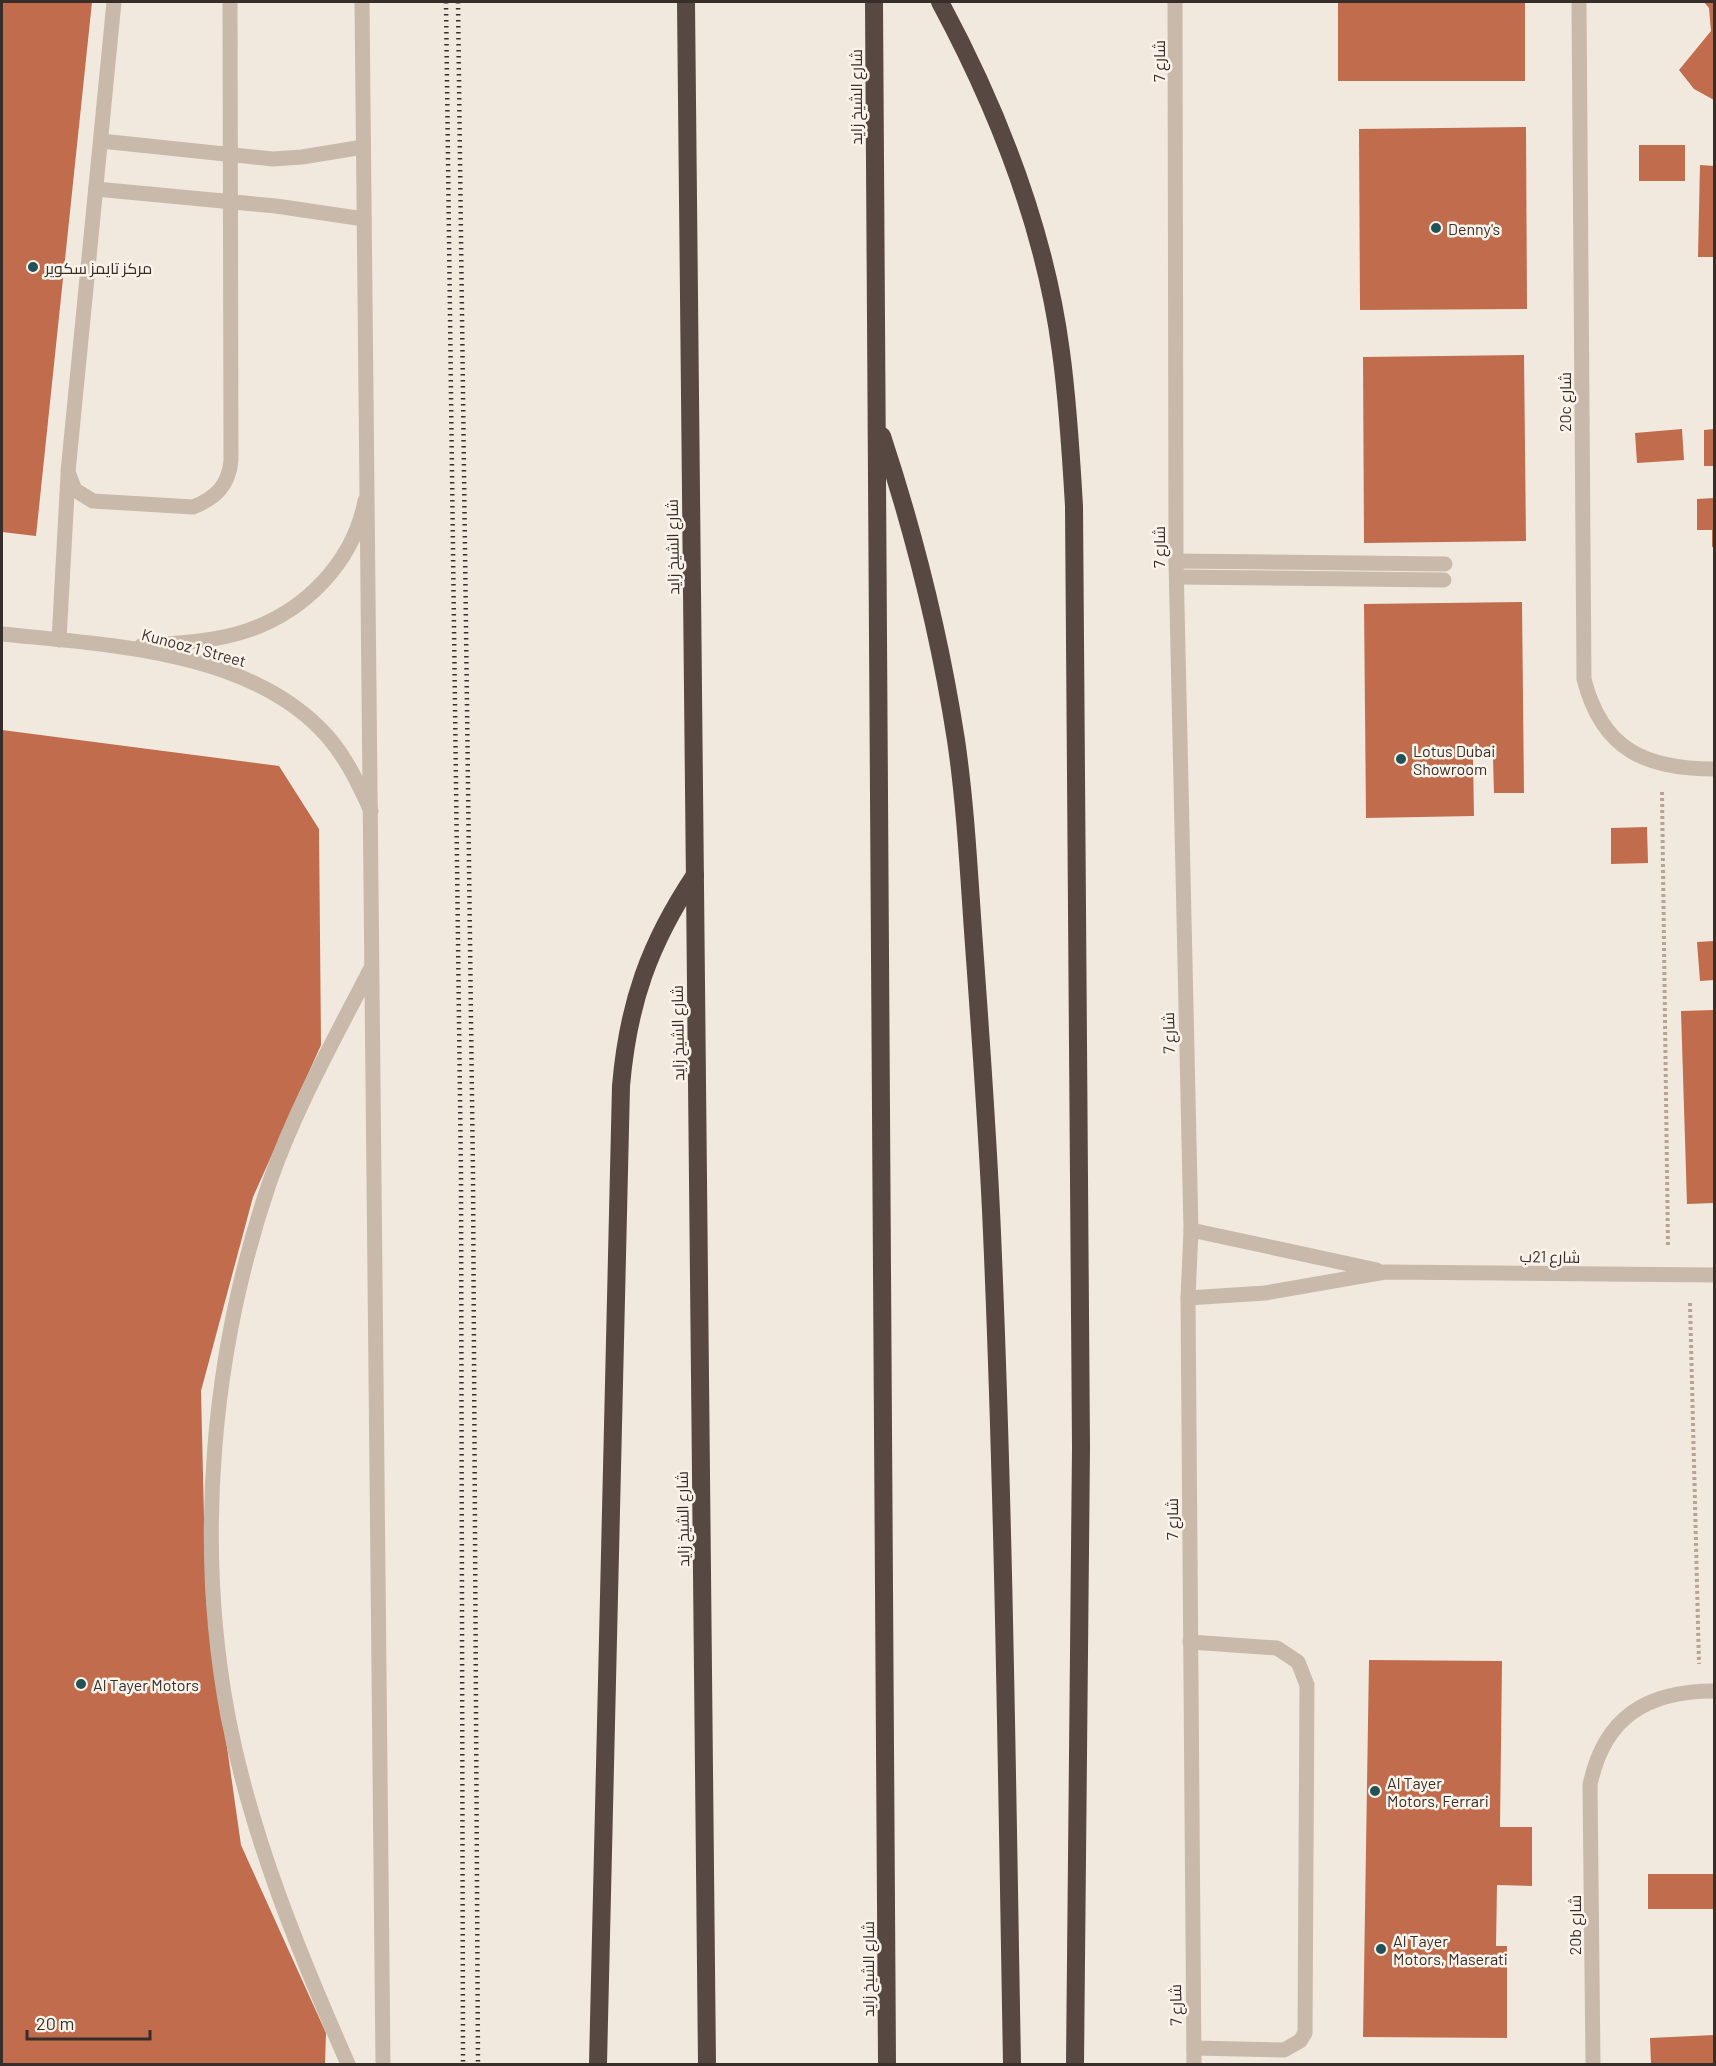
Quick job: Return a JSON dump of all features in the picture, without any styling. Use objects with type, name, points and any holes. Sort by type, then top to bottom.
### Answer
[{"type":"highway","name":"شارع الشيخ زايد","points":[[686,2],[707,2064]]},
{"type":"highway","name":"شارع الشيخ زايد","points":[[874,2],[888,2064]]},
{"type":"highway","points":[[940,2],[967,51],[999,123],[1025,197],[1046,272],[1061,349],[1070,427],[1074,530],[1081,1447],[1075,2064]]},
{"type":"highway","points":[[876,420],[903,499],[927,591],[956,743],[965,825],[988,1137],[998,1382],[1005,1629],[1012,2064]]},
{"type":"highway","points":[[598,2064],[621,1086],[625,1041],[634,998],[649,956],[668,915],[695,875]]},
{"type":"street","points":[[59,640],[68,472],[114,2]]},
{"type":"street","points":[[68,472],[75,490],[93,501],[193,507],[208,501],[226,481],[231,460],[230,2]]},
{"type":"street","points":[[362,2],[383,2064]]},
{"type":"street","name":"شارع 7","points":[[1175,2],[1176,569],[1191,1230],[1188,1298],[1194,2064]]},
{"type":"street","name":"20c شارع","points":[[1579,2],[1584,679],[1590,703],[1614,738],[1635,755],[1662,766],[1714,769]]},
{"type":"street","points":[[101,141],[273,159],[302,158],[363,147]]},
{"type":"street","points":[[96,189],[231,202],[364,219]]},
{"type":"street","name":"Kunooz 1 Street","points":[[126,648],[217,639],[246,632],[273,620],[298,604],[321,585],[350,544],[364,505],[367,484]]},
{"type":"street","points":[[1176,569],[1445,564]]},
{"type":"street","points":[[1176,569],[1444,580]]},
{"type":"street","name":"Kunooz 1 Street","points":[[2,634],[126,648],[219,668],[259,684],[296,707],[328,736],[353,772],[371,811]]},
{"type":"street","points":[[348,2064],[290,1925],[242,1775],[228,1717],[219,1659],[213,1595],[212,1530],[221,1395],[232,1324],[248,1254],[270,1181],[298,1111],[372,968]]},
{"type":"street","name":"شارع 21ب","points":[[1191,1230],[1385,1272]]},
{"type":"street","name":"شارع 21ب","points":[[1188,1298],[1265,1293],[1385,1272],[1714,1275]]},
{"type":"street","points":[[1190,1642],[1276,1648],[1298,1662],[1307,1685],[1305,2033],[1299,2041],[1284,2050],[1194,2048]]},
{"type":"street","name":"20b شارع","points":[[1593,2064],[1590,1785],[1595,1761],[1602,1747],[1622,1721],[1641,1706],[1662,1696],[1707,1691]]},
{"type":"path","points":[[1662,766],[1668,1275]]},
{"type":"path","points":[[1690,1275],[1707,1691]]},
{"type":"building","name":"مركز تايمز سكوير","points":[[2,2],[92,2],[36,536],[2,532]]},
{"type":"building","points":[[1338,2],[1525,2],[1525,81],[1338,81]]},
{"type":"building","points":[[1704,2],[1714,2],[1714,100],[1694,89],[1679,70],[1711,31],[1709,8]]},
{"type":"building","points":[[1526,127],[1527,309],[1360,310],[1359,129]]},
{"type":"building","points":[[1639,145],[1685,145],[1685,181],[1639,181]]},
{"type":"building","points":[[1700,165],[1714,166],[1714,257],[1698,257]]},
{"type":"building","points":[[1524,355],[1526,541],[1364,543],[1363,357]]},
{"type":"building","points":[[1682,429],[1684,460],[1637,463],[1635,433]]},
{"type":"building","points":[[1714,429],[1714,466],[1704,466],[1704,430]]},
{"type":"building","points":[[1714,498],[1714,547],[1712,547],[1712,530],[1697,530],[1697,499]]},
{"type":"building","points":[[1522,602],[1524,793],[1494,793],[1493,758],[1473,758],[1474,816],[1366,818],[1364,604]]},
{"type":"building","points":[[2,730],[279,766],[319,829],[321,1045],[253,1197],[201,1391],[206,1600],[241,1845],[326,2033],[325,2064],[2,2064]]},
{"type":"building","points":[[1647,827],[1648,863],[1611,864],[1611,828]]},
{"type":"building","points":[[1714,941],[1714,980],[1700,981],[1697,942]]},
{"type":"building","points":[[1714,1010],[1714,1203],[1687,1204],[1681,1011]]},
{"type":"building","points":[[1369,1660],[1502,1661],[1500,1827],[1532,1827],[1532,1886],[1497,1885],[1496,1946],[1507,1946],[1507,2038],[1363,2037]]},
{"type":"building","points":[[1648,1874],[1714,1874],[1714,1909],[1648,1909]]},
{"type":"building","points":[[1714,2035],[1714,2064],[1651,2064],[1650,2038]]},
{"type":"railway","points":[[446,2],[461,1175],[463,2064]]},
{"type":"railway","points":[[458,2],[473,1176],[478,2064]]},
{"type":"place","name":"Denny's","points":[[1436,228]]},
{"type":"place","name":"مركز تايمز سكوير","points":[[33,267]]},
{"type":"place","name":"Lotus Dubai Showroom","points":[[1401,759]]},
{"type":"place","name":"Al Tayer Motors","points":[[81,1684]]},
{"type":"place","name":"Al Tayer Motors, Ferrari","points":[[1375,1791]]},
{"type":"place","name":"Al Tayer Motors, Maserati","points":[[1381,1949]]}]
